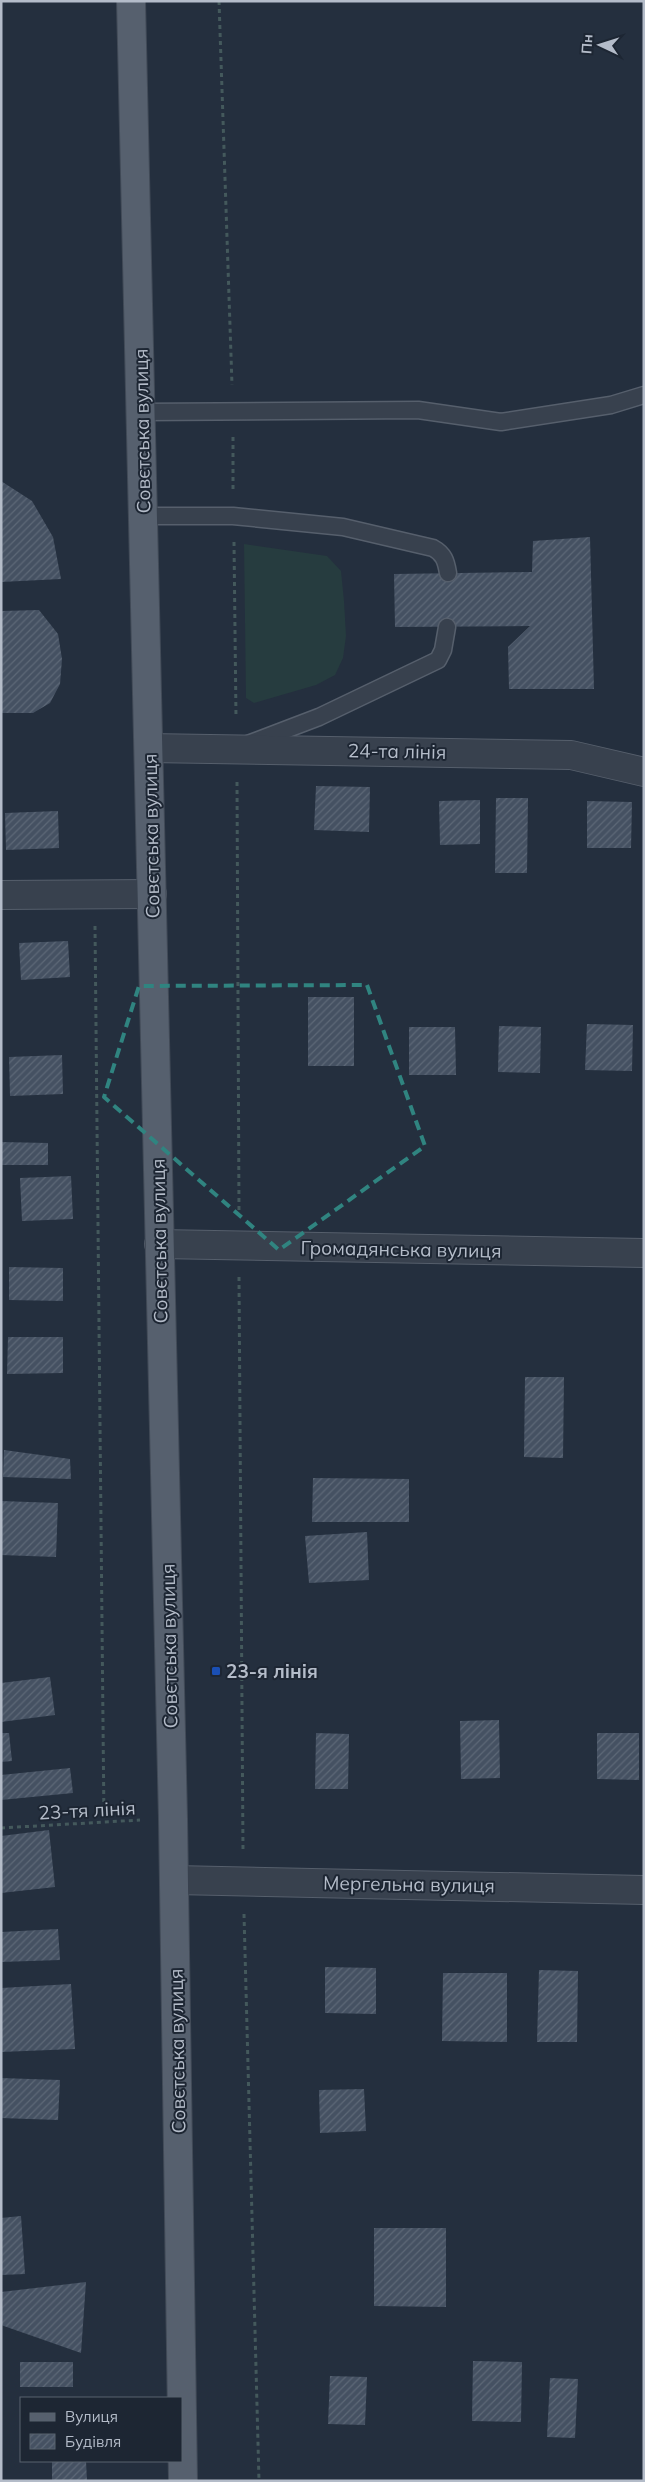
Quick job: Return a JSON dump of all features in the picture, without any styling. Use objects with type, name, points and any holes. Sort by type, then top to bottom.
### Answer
[{"type":"main road","name":"Совєтська вулиця","points":[[131,1],[174,1819],[182,2397]]},
{"type":"main road","name":"Совєтська вулиця","points":[[182,2414],[183,2481]]},
{"type":"street","name":"24-та лінія","points":[[149,748],[571,755],[644,772]]},
{"type":"street","points":[[1,896],[152,894]]},
{"type":"street","name":"Громадянська вулиця","points":[[159,1244],[644,1253]]},
{"type":"street","name":"Мергельна вулиця","points":[[174,1880],[644,1890]]},
{"type":"lane","points":[[142,412],[418,410],[501,422],[611,405],[644,395]]},
{"type":"lane","points":[[144,516],[233,516],[343,528],[433,548],[441,553],[448,573]]},
{"type":"lane","points":[[236,748],[319,717],[438,660],[443,650],[447,627]]},
{"type":"path","points":[[219,1],[232,410],[243,1881],[259,2481]]},
{"type":"path","points":[[95,896],[104,1822]]},
{"type":"path","name":"23-тя лінія","points":[[1,1828],[174,1819]]},
{"type":"highlighted area","points":[[367,985],[425,1146],[279,1250],[104,1097],[139,986]]},
{"type":"green space","points":[[244,544],[327,556],[341,571],[346,636],[343,658],[335,675],[316,685],[254,703],[246,698]]},
{"type":"building","points":[[1,481],[32,501],[53,537],[61,579],[1,582]]},
{"type":"building","points":[[590,537],[594,689],[509,689],[508,647],[530,626],[395,627],[394,574],[532,572],[533,541]]},
{"type":"building","points":[[39,610],[58,634],[62,659],[60,684],[50,703],[33,713],[1,713],[1,611]]},
{"type":"building","points":[[316,786],[370,787],[369,832],[314,830]]},
{"type":"building","points":[[496,798],[528,798],[527,873],[495,873]]},
{"type":"building","points":[[480,800],[480,844],[440,845],[439,801]]},
{"type":"building","points":[[587,801],[632,802],[631,848],[587,848]]},
{"type":"building","points":[[58,811],[59,848],[6,850],[5,813]]},
{"type":"building","points":[[68,941],[70,977],[21,980],[19,943]]},
{"type":"building","points":[[308,997],[354,997],[354,1066],[308,1066]]},
{"type":"building","points":[[587,1024],[633,1025],[632,1071],[585,1070]]},
{"type":"building","points":[[499,1026],[541,1027],[540,1073],[498,1072]]},
{"type":"building","points":[[409,1027],[455,1027],[456,1075],[409,1075]]},
{"type":"building","points":[[62,1055],[63,1094],[10,1096],[9,1057]]},
{"type":"building","points":[[1,1142],[48,1143],[48,1165],[1,1165]]},
{"type":"building","points":[[71,1176],[73,1219],[22,1221],[20,1178]]},
{"type":"building","points":[[9,1267],[63,1268],[63,1301],[9,1300]]},
{"type":"building","points":[[8,1337],[63,1337],[63,1373],[7,1374]]},
{"type":"building","points":[[525,1377],[564,1377],[563,1458],[524,1457]]},
{"type":"building","points":[[4,1450],[70,1459],[71,1479],[3,1477]]},
{"type":"building","points":[[313,1478],[409,1479],[409,1522],[312,1522]]},
{"type":"building","points":[[1,1501],[58,1503],[56,1557],[1,1555]]},
{"type":"building","points":[[367,1532],[369,1580],[309,1583],[305,1536]]},
{"type":"building","points":[[50,1677],[55,1715],[1,1722],[1,1683]]},
{"type":"building","points":[[499,1720],[500,1778],[461,1779],[460,1721]]},
{"type":"building","points":[[1,1733],[9,1733],[12,1761],[1,1762]]},
{"type":"building","points":[[316,1733],[349,1734],[348,1789],[315,1789]]},
{"type":"building","points":[[597,1733],[639,1733],[639,1780],[597,1779]]},
{"type":"building","points":[[70,1768],[73,1793],[1,1800],[1,1775]]},
{"type":"building","points":[[49,1830],[55,1887],[1,1893],[1,1836]]},
{"type":"building","points":[[58,1929],[60,1960],[1,1962],[1,1932]]},
{"type":"building","points":[[325,1967],[376,1968],[376,2014],[325,2013]]},
{"type":"building","points":[[539,1970],[578,1971],[577,2042],[537,2042]]},
{"type":"building","points":[[443,1973],[507,1973],[507,2042],[442,2041]]},
{"type":"building","points":[[71,1984],[75,2049],[1,2052],[1,1988]]},
{"type":"building","points":[[1,2078],[60,2080],[58,2120],[1,2118]]},
{"type":"building","points":[[364,2089],[366,2131],[320,2133],[319,2090]]},
{"type":"building","points":[[21,2216],[25,2274],[1,2275],[1,2218]]},
{"type":"building","points":[[374,2228],[446,2228],[446,2307],[374,2306]]},
{"type":"building","points":[[86,2282],[81,2353],[1,2325],[1,2292]]},
{"type":"building","points":[[473,2361],[522,2362],[521,2422],[472,2421]]},
{"type":"building","points":[[20,2362],[73,2362],[73,2387],[20,2387]]},
{"type":"building","points":[[330,2376],[367,2377],[365,2425],[328,2424]]},
{"type":"building","points":[[550,2378],[578,2379],[575,2438],[547,2437]]},
{"type":"building","points":[[52,2462],[86,2462],[87,2481],[52,2481]]},
{"type":"place","name":"23-я лінія","points":[[216,1671]]}]
